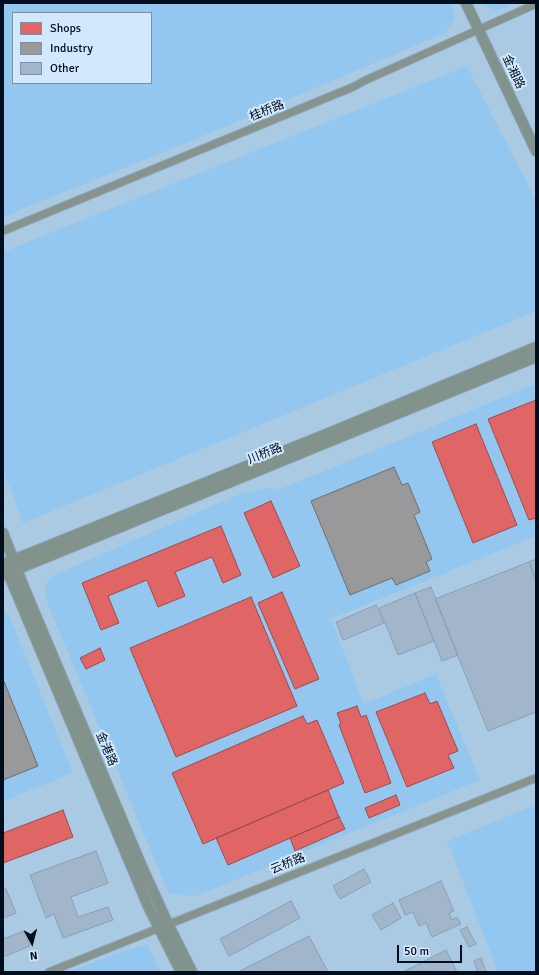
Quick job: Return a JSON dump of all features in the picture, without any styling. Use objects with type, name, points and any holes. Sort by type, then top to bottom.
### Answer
[{"type":"street","name":"金湘路","points":[[466,3],[536,151]]},
{"type":"street","name":"桂桥路","points":[[3,231],[353,87],[536,4]]},
{"type":"street","name":"川桥路","points":[[6,562],[536,347]]},
{"type":"street","name":"川桥路","points":[[9,573],[536,357]]},
{"type":"street","name":"金港路","points":[[3,533],[6,562],[9,573],[112,823],[163,926],[181,972]]},
{"type":"street","name":"云桥路","points":[[49,972],[536,778]]},
{"type":"street","name":"金港路","points":[[163,926],[192,972]]},
{"type":"shaded area","points":[[3,3],[451,3],[455,18],[445,33],[191,141],[3,217]]},
{"type":"shaded area","points":[[477,3],[515,3],[497,11]]},
{"type":"shaded area","points":[[467,66],[536,200],[536,311],[23,523],[3,469],[3,252]]},
{"type":"shaded area","points":[[536,384],[536,536],[331,619],[364,704],[436,674],[480,780],[196,896],[178,895],[168,892],[46,600],[45,587],[50,577],[242,493],[268,488],[280,489]]},
{"type":"shaded area","points":[[3,611],[9,615],[73,773],[3,801]]},
{"type":"shaded area","points":[[536,805],[536,972],[498,972],[447,841]]},
{"type":"shaded area","points":[[147,944],[161,972],[69,972],[115,954]]},
{"type":"building: Shops","points":[[536,400],[536,518],[529,520],[488,419]]},
{"type":"building: Shops","points":[[476,424],[517,525],[473,543],[432,442]]},
{"type":"building: Shops","points":[[271,501],[300,566],[273,578],[244,513]]},
{"type":"building: Shops","points":[[221,526],[241,575],[223,583],[212,557],[175,572],[185,596],[158,607],[147,580],[108,596],[119,623],[101,630],[82,583]]},
{"type":"building: Shops","points":[[282,592],[319,679],[295,689],[258,603]]},
{"type":"building: Shops","points":[[251,597],[297,706],[176,757],[130,648]]},
{"type":"building: Shops","points":[[100,648],[105,660],[86,669],[80,658]]},
{"type":"building: Shops","points":[[425,693],[430,704],[437,701],[458,751],[448,755],[454,768],[407,787],[376,712]]},
{"type":"building: Shops","points":[[357,706],[361,717],[366,715],[391,783],[365,793],[339,725],[341,724],[337,713]]},
{"type":"building: Shops","points":[[303,716],[307,724],[317,720],[344,783],[203,844],[172,773]]},
{"type":"building: Shops","points":[[328,790],[339,817],[228,865],[216,838]]},
{"type":"building: Shops","points":[[396,795],[400,805],[369,818],[365,808]]},
{"type":"building: Shops","points":[[63,810],[73,837],[3,863],[3,833]]},
{"type":"building: Shops","points":[[339,817],[345,829],[295,851],[290,838]]},
{"type":"building: Industry","points":[[394,467],[402,485],[408,483],[420,512],[414,515],[432,559],[426,562],[430,571],[396,585],[392,578],[350,595],[311,501]]},
{"type":"building: Industry","points":[[3,679],[38,766],[3,780]]},
{"type":"building: Other","points":[[536,559],[536,580],[529,562]]},
{"type":"building: Other","points":[[529,562],[536,580],[536,712],[488,731],[435,599]]},
{"type":"building: Other","points":[[431,587],[458,655],[442,661],[415,593]]},
{"type":"building: Other","points":[[415,593],[434,641],[398,655],[379,608]]},
{"type":"building: Other","points":[[376,605],[384,623],[343,640],[336,622]]},
{"type":"building: Other","points":[[96,851],[108,883],[71,897],[78,917],[108,907],[113,920],[63,938],[54,914],[46,918],[30,875]]},
{"type":"building: Other","points":[[364,869],[371,882],[340,899],[333,886]]},
{"type":"building: Other","points":[[441,881],[454,911],[449,913],[452,920],[457,917],[461,924],[432,937],[426,923],[419,926],[413,912],[405,915],[399,900]]},
{"type":"building: Other","points":[[6,889],[16,913],[3,918],[3,890]]},
{"type":"building: Other","points":[[291,901],[300,918],[229,956],[220,939]]},
{"type":"building: Other","points":[[393,903],[401,918],[381,930],[372,915]]},
{"type":"building: Other","points":[[467,927],[476,944],[469,947],[460,930]]},
{"type":"building: Other","points":[[24,931],[30,946],[3,957],[3,939]]},
{"type":"building: Other","points":[[309,936],[328,972],[240,972],[240,971]]},
{"type":"building: Other","points":[[446,950],[457,972],[403,972]]},
{"type":"building: Other","points":[[481,958],[486,972],[478,972],[474,961]]}]
